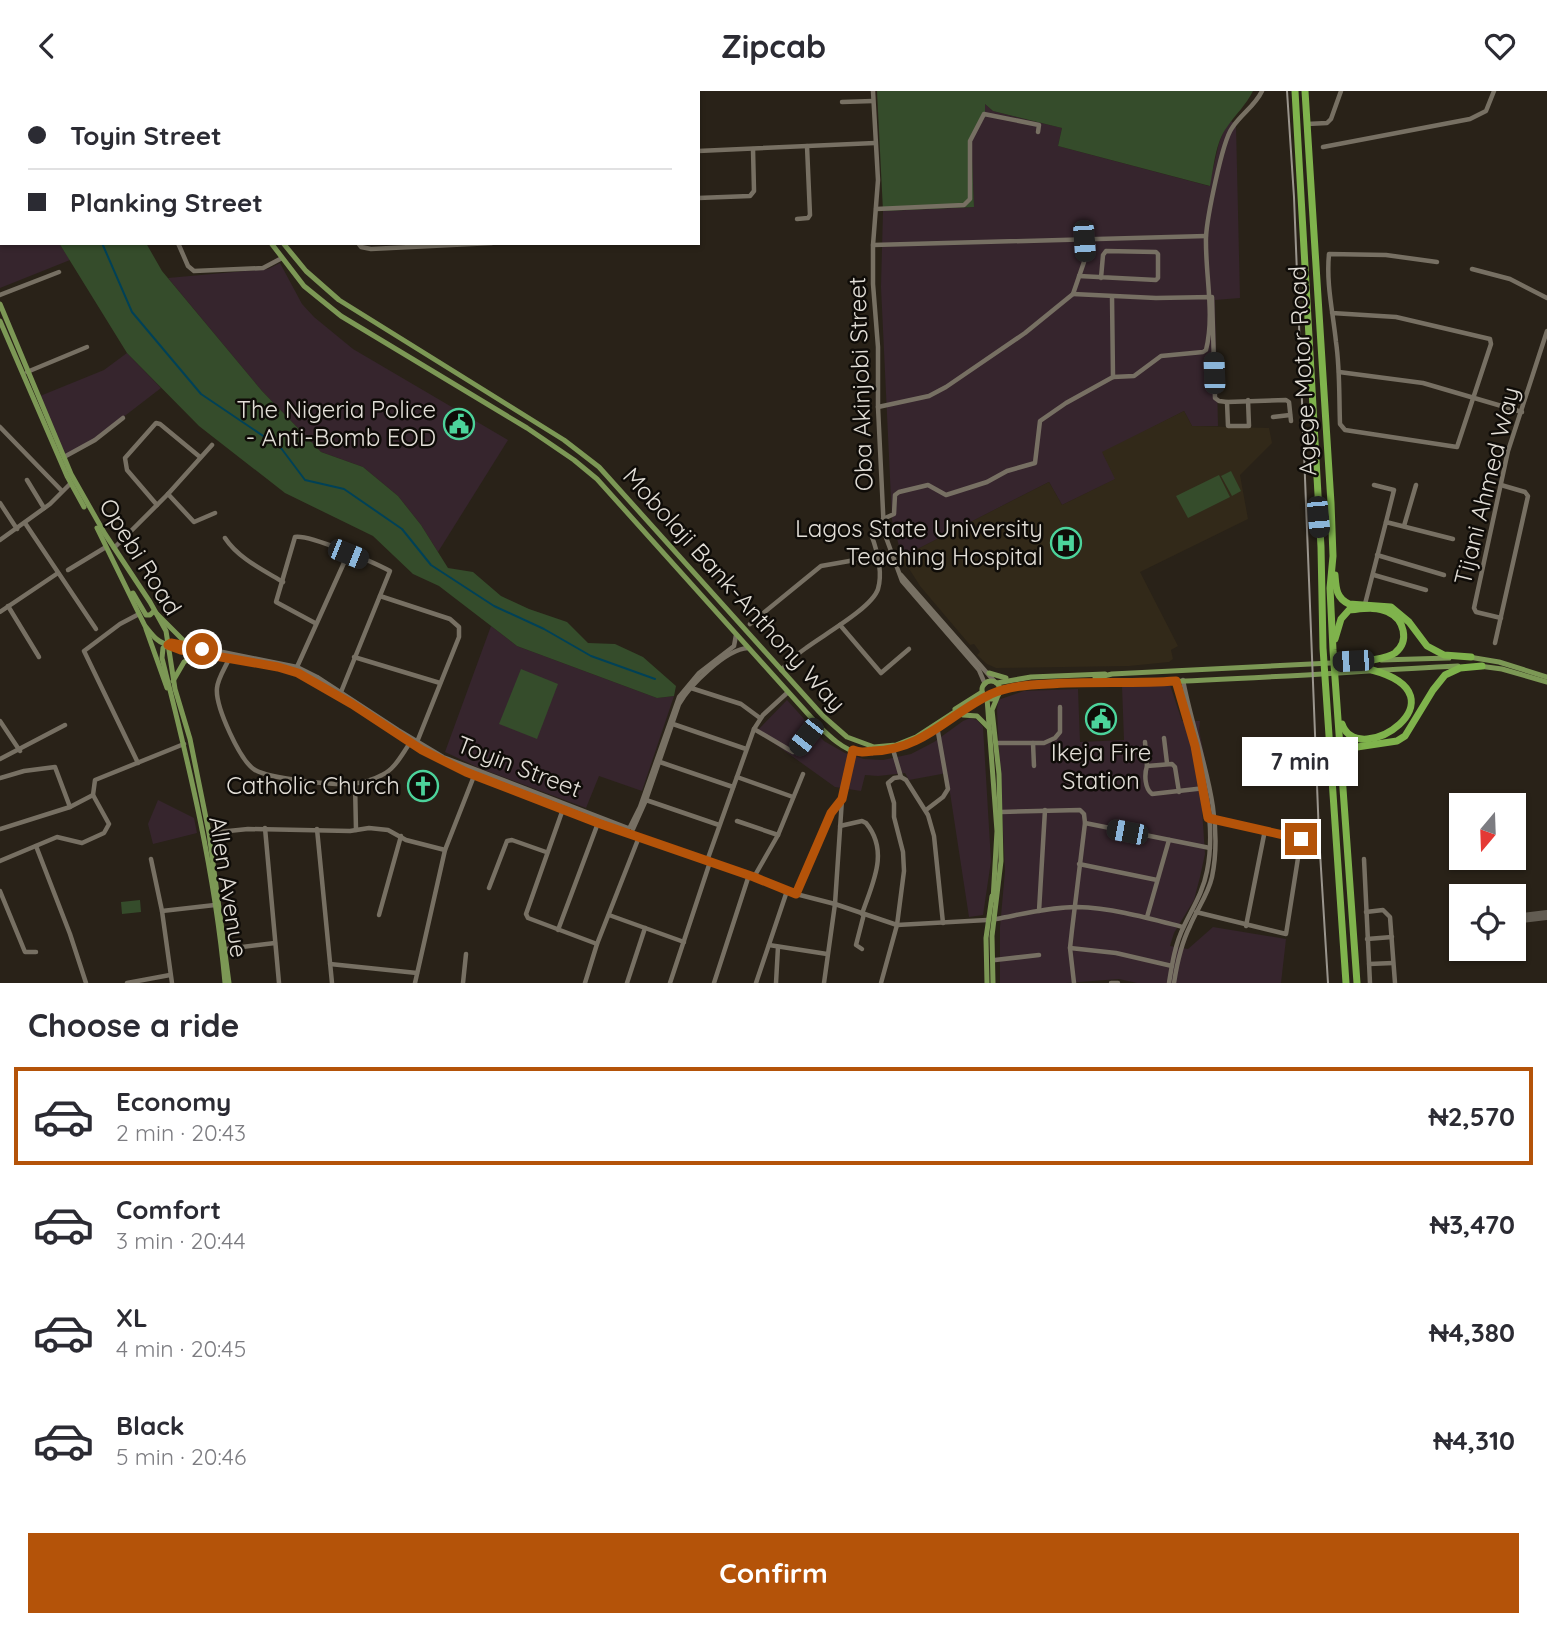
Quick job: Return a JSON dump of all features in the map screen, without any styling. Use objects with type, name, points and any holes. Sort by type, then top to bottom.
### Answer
[{"type":"highway","name":"Agege Motor Road","points":[[1295,91],[1321,547],[1323,648],[1344,923],[1346,983]]},
{"type":"highway","name":"Agege Motor Road","points":[[1305,91],[1333,556],[1333,650],[1357,983]]},
{"type":"highway","points":[[1306,278],[1318,278]]},
{"type":"highway","points":[[1333,556],[1336,593],[1349,607]]},
{"type":"highway","points":[[1349,607],[1365,604],[1391,607],[1409,622],[1426,646],[1444,655],[1471,657]]},
{"type":"highway","points":[[1333,650],[1338,628],[1349,607]]},
{"type":"highway","points":[[1331,608],[1387,610],[1402,625],[1405,636],[1395,653],[1368,661]]},
{"type":"highway","points":[[1341,758],[1357,747],[1397,741],[1405,736],[1445,675],[1460,668],[1482,666]]},
{"type":"highway","points":[[1338,709],[1344,730],[1355,738],[1378,737],[1399,727],[1410,707],[1407,689],[1402,682],[1390,675],[1372,670]]},
{"type":"main road","name":"Mobolaji Bank-Anthony Way","points":[[272,245],[304,286],[320,300],[389,347],[527,428],[587,470],[639,524],[817,724],[835,740],[853,750],[863,753],[872,748]]},
{"type":"main road","name":"Mobolaji Bank-Anthony Way","points":[[285,245],[324,288],[415,349],[558,436],[590,460],[607,475],[834,727],[847,737],[872,748],[897,750],[912,744],[972,705],[1007,688],[1100,680],[1112,683],[1180,681],[1482,666],[1547,682]]},
{"type":"main road","name":"Opebi Road","points":[[0,304],[26,372],[64,457],[110,547],[139,614],[145,626],[163,645],[168,645],[166,631],[155,611],[110,547],[70,484],[0,321]]},
{"type":"main road","points":[[389,347],[397,348],[401,345],[395,336]]},
{"type":"main road","points":[[410,358],[402,348],[407,346],[415,349]]},
{"type":"main road","points":[[130,591],[134,593],[146,615],[155,611],[188,645]]},
{"type":"main road","points":[[728,625],[736,619]]},
{"type":"main road","points":[[145,626],[164,685],[170,692]]},
{"type":"main road","name":"Allen Avenue","points":[[168,645],[173,681],[190,739],[209,833],[226,949],[227,983]]},
{"type":"main road","name":"Allen Avenue","points":[[168,645],[163,648],[162,658],[185,744],[227,983]]},
{"type":"main road","points":[[173,681],[184,662],[196,654]]},
{"type":"main road","name":"Mobolaji Bank-Anthony Way","points":[[1100,680],[1112,674],[1471,657],[1499,662],[1547,677]]},
{"type":"main road","points":[[989,673],[1012,679]]},
{"type":"main road","points":[[992,983],[989,937],[996,876],[997,831],[985,684],[1031,677],[1112,674]]},
{"type":"main road","points":[[1031,677],[1029,681],[1032,688]]},
{"type":"main road","points":[[992,983],[1000,882],[1000,812],[992,710],[998,695],[996,683]]},
{"type":"main road","points":[[872,748],[909,738],[950,712],[985,696],[1032,688],[1112,683]]},
{"type":"main road","points":[[863,753],[894,753],[913,746],[963,715],[985,696]]},
{"type":"main road","points":[[950,712],[956,712],[956,719]]},
{"type":"main road","points":[[963,715],[977,716],[989,729]]},
{"type":"main road","points":[[992,983],[986,960],[987,920],[996,876]]},
{"type":"main road","points":[[993,910],[1000,882]]},
{"type":"main road","points":[[986,960],[991,964],[995,960]]},
{"type":"street","name":"Oba Akinjobi Street","points":[[873,91],[878,180],[873,245],[884,532],[892,558],[910,590],[981,672],[985,684]]},
{"type":"street","points":[[883,519],[894,514],[895,495],[899,492],[928,485],[946,495],[1035,463],[1040,421],[1066,403],[1113,377],[1134,376],[1161,356],[1206,350],[1206,236],[1226,139],[1232,127],[1251,108],[1262,91]]},
{"type":"street","points":[[1307,124],[1327,123],[1341,91]]},
{"type":"street","points":[[1323,148],[1470,119],[1486,111],[1494,91]]},
{"type":"street","points":[[842,102],[873,101]]},
{"type":"street","points":[[876,209],[955,208],[964,205],[970,199],[971,189],[970,141],[984,114],[1039,125],[1038,132]]},
{"type":"street","points":[[700,151],[875,143]]},
{"type":"street","points":[[797,219],[808,218],[810,215],[807,146]]},
{"type":"street","points":[[700,198],[750,196],[754,191],[753,149]]},
{"type":"street","points":[[873,245],[1206,236]]},
{"type":"street","points":[[878,407],[914,401],[946,387],[1008,346],[1073,294],[1085,255],[1084,241]]},
{"type":"street","points":[[179,245],[188,266],[194,271],[263,268],[282,258]]},
{"type":"street","points":[[360,245],[371,249],[452,245]]},
{"type":"street","points":[[1079,277],[1101,278],[1156,280],[1158,254],[1106,251],[1103,255],[1101,278]]},
{"type":"street","points":[[1332,313],[1396,317],[1490,339],[1491,344],[1457,447],[1345,430],[1340,425],[1339,372],[1327,273],[1329,254],[1386,255],[1437,262]]},
{"type":"street","points":[[1472,269],[1510,279],[1547,298]]},
{"type":"street","points":[[0,295],[60,272]]},
{"type":"street","points":[[1073,294],[1112,297],[1212,297],[1215,398],[1227,402],[1289,402],[1290,418],[1273,417]]},
{"type":"street","points":[[1112,297],[1113,377]]},
{"type":"street","name":"Tijani Ahmed Way","points":[[1502,618],[1474,611],[1508,451],[1546,334]]},
{"type":"street","points":[[26,372],[87,347]]},
{"type":"street","points":[[1339,372],[1423,383],[1522,412]]},
{"type":"street","points":[[1227,402],[1228,426],[1249,426],[1248,400]]},
{"type":"street","points":[[64,457],[95,440],[123,418]]},
{"type":"street","points":[[157,505],[124,463],[125,458],[149,430],[156,423],[160,424],[200,457]]},
{"type":"street","points":[[0,428],[62,491]]},
{"type":"street","points":[[68,570],[110,547],[168,494],[212,445]]},
{"type":"street","points":[[27,480],[44,508]]},
{"type":"street","points":[[0,540],[44,508],[70,484]]},
{"type":"street","points":[[1365,604],[1394,490],[1374,485]]},
{"type":"street","points":[[1404,526],[1416,485]]},
{"type":"street","points":[[1495,643],[1528,496],[1525,492],[1501,485]]},
{"type":"street","points":[[168,494],[194,522],[215,513]]},
{"type":"street","points":[[0,503],[17,529]]},
{"type":"street","points":[[1386,521],[1453,539]]},
{"type":"street","points":[[25,523],[96,629]]},
{"type":"street","points":[[781,670],[802,650],[851,617],[876,593],[879,586],[878,556],[871,534],[884,532]]},
{"type":"street","points":[[316,623],[277,604],[276,600],[295,537],[305,536],[390,571],[341,692]]},
{"type":"street","points":[[225,538],[248,561],[283,582]]},
{"type":"street","points":[[297,667],[348,554]]},
{"type":"street","points":[[1377,555],[1444,575]]},
{"type":"street","points":[[750,624],[821,566],[878,556]]},
{"type":"street","points":[[0,612],[58,573]]},
{"type":"street","points":[[901,574],[996,683]]},
{"type":"street","points":[[1374,575],[1426,590]]},
{"type":"street","points":[[380,596],[450,619],[457,624],[459,637],[417,742]]},
{"type":"street","points":[[8,606],[38,657]]},
{"type":"street","points":[[138,763],[84,651],[120,624],[139,614]]},
{"type":"street","points":[[840,625],[881,673],[909,649]]},
{"type":"street","points":[[630,830],[678,697],[699,673],[734,646],[736,635]]},
{"type":"street","name":"Toyin Street","points":[[168,645],[188,645],[297,667],[341,692],[417,742],[468,768],[787,891],[897,925]]},
{"type":"street","name":"Toyin Street","points":[[168,645],[196,654],[278,667],[304,675],[410,743],[474,776],[598,823],[630,830]]},
{"type":"street","points":[[630,830],[646,800],[679,704],[704,674],[735,652],[748,648]]},
{"type":"street","points":[[354,657],[440,683]]},
{"type":"street","points":[[229,659],[217,685],[217,697],[235,744],[250,766],[258,771],[275,776],[355,783],[382,776],[393,768],[410,743]]},
{"type":"street","points":[[1169,983],[1183,927],[1209,885],[1213,868],[1207,787],[1180,681]]},
{"type":"street","points":[[690,688],[741,705],[760,718]]},
{"type":"street","points":[[672,983],[719,825],[754,729],[760,718],[787,693]]},
{"type":"street","points":[[996,743],[1050,741],[1060,732],[1060,707]]},
{"type":"street","points":[[0,721],[20,751]]},
{"type":"street","points":[[673,724],[746,750]]},
{"type":"street","points":[[754,729],[793,751],[817,724]]},
{"type":"street","points":[[0,759],[20,751],[65,725]]},
{"type":"street","points":[[926,810],[943,797],[948,789],[938,732]]},
{"type":"street","points":[[1164,738],[1167,763]]},
{"type":"street","points":[[1145,742],[1145,776],[1150,793],[1180,792],[1207,787]]},
{"type":"street","points":[[1033,743],[1034,766]]},
{"type":"street","points":[[0,861],[57,837],[82,843],[108,829],[107,820],[93,795],[95,780],[185,744]]},
{"type":"street","points":[[824,983],[835,904],[842,799],[853,750]]},
{"type":"street","points":[[894,753],[901,777]]},
{"type":"street","points":[[660,762],[733,787]]},
{"type":"street","points":[[1147,766],[1167,763],[1175,767],[1180,792]]},
{"type":"street","points":[[0,778],[24,771],[55,767],[71,807]]},
{"type":"street","points":[[714,983],[752,876],[778,835],[803,774]]},
{"type":"street","points":[[415,983],[445,850],[474,776]]},
{"type":"street","points":[[737,777],[793,797]]},
{"type":"street","points":[[881,983],[897,925],[904,871],[903,852],[888,783],[894,778],[901,777],[906,780],[926,810],[934,836],[943,923]]},
{"type":"street","points":[[355,783],[356,830]]},
{"type":"street","points":[[0,829],[71,807],[93,795]]},
{"type":"street","points":[[796,894],[831,813],[842,799]]},
{"type":"street","points":[[646,800],[719,825]]},
{"type":"street","points":[[563,809],[526,914],[528,918],[597,944]]},
{"type":"street","points":[[1039,911],[1045,810]]},
{"type":"street","points":[[1000,812],[1080,810],[1084,814],[1070,948],[1074,983]]},
{"type":"street","points":[[1194,911],[1286,934],[1301,839],[1211,819]]},
{"type":"street","points":[[1174,983],[1181,950],[1203,889],[1210,848],[1211,819]]},
{"type":"street","points":[[737,821],[778,835]]},
{"type":"street","points":[[841,826],[862,821],[866,823],[876,844],[878,857],[875,883],[856,940],[856,945],[862,949]]},
{"type":"street","points":[[558,930],[598,823]]},
{"type":"street","points":[[1084,824],[1210,848]]},
{"type":"street","points":[[265,828],[279,983]]},
{"type":"street","points":[[209,833],[265,828],[388,830],[412,842],[445,850]]},
{"type":"street","points":[[317,829],[332,983]]},
{"type":"street","points":[[1246,926],[1265,830]]},
{"type":"street","points":[[379,915],[401,836]]},
{"type":"street","points":[[585,983],[597,944],[639,836]]},
{"type":"street","points":[[1147,917],[1169,840]]},
{"type":"street","points":[[489,888],[508,841],[546,852]]},
{"type":"street","points":[[36,846],[86,983]]},
{"type":"street","points":[[151,859],[162,911],[172,983]]},
{"type":"street","points":[[1364,859],[1370,983]]},
{"type":"street","points":[[1079,864],[1157,880]]},
{"type":"street","points":[[0,891],[25,952],[36,952]]},
{"type":"street","points":[[756,983],[787,891]]},
{"type":"street","points":[[162,911],[215,905]]},
{"type":"street","points":[[996,919],[1074,907],[1098,908],[1183,927]]},
{"type":"street","points":[[1366,912],[1383,911],[1390,919],[1395,983]]},
{"type":"street","points":[[609,915],[684,941]]},
{"type":"street","points":[[897,925],[987,920]]},
{"type":"street","points":[[627,983],[645,928]]},
{"type":"street","points":[[1367,939],[1392,937]]},
{"type":"street","points":[[226,949],[275,943]]},
{"type":"street","points":[[769,945],[827,954]]},
{"type":"street","points":[[776,983],[778,947]]},
{"type":"street","points":[[1070,948],[1116,953],[1172,966]]},
{"type":"street","points":[[463,983],[466,954]]},
{"type":"street","points":[[995,960],[1039,955]]},
{"type":"street","points":[[1369,964],[1393,963]]},
{"type":"street","points":[[330,964],[417,973]]},
{"type":"street","points":[[127,983],[170,975]]},
{"type":"street","points":[[1111,983],[1118,983]]},
{"type":"shaded area","points":[[985,104],[993,111],[1062,128],[1058,146],[1209,186],[1225,128],[1231,121],[1236,125],[1240,298],[1215,300],[1218,426],[1192,426],[1184,411],[1103,453],[1116,479],[1062,505],[1049,482],[902,557],[892,520],[881,287],[883,211],[974,207],[971,136]]},
{"type":"shaded area","points":[[0,245],[60,245],[70,260],[0,288]]},
{"type":"shaded area","points":[[280,263],[302,304],[353,349],[508,440],[438,552],[398,496],[363,467],[321,452],[262,391],[168,278],[268,269]]},
{"type":"shaded area","points":[[127,353],[161,388],[87,445],[65,455],[40,396],[104,370]]},
{"type":"shaded area","name":"Lagos State University Teaching Hospital","points":[[1184,411],[1192,426],[1269,428],[1272,443],[1240,475],[1248,519],[1140,572],[1178,646],[1171,650],[1173,659],[1169,662],[1129,666],[996,668],[987,664],[977,655],[980,652],[974,644],[970,645],[920,586],[908,567],[906,568],[902,557],[1049,482],[1062,505],[1115,479],[1102,452]]},
{"type":"shaded area","points":[[491,626],[517,646],[657,698],[674,696],[642,791],[599,776],[586,808],[479,768],[445,752]]},
{"type":"shaded area","points":[[1170,685],[1182,721],[1200,721],[1199,730],[1212,793],[1201,794],[1205,854],[1194,900],[1174,933],[1170,946],[1188,949],[1213,927],[1286,939],[1281,983],[1137,983],[1119,979],[1066,983],[1000,983],[1000,927],[1005,871],[998,700],[1024,691],[1078,689],[1080,742],[1124,740],[1122,686]]},
{"type":"shaded area","points":[[787,700],[824,741],[845,753],[864,759],[883,760],[911,754],[934,742],[963,721],[970,718],[977,720],[983,727],[991,861],[983,915],[969,917],[947,773],[909,780],[905,773],[865,775],[861,791],[835,787],[757,731]]},
{"type":"shaded area","points":[[158,800],[194,818],[197,833],[153,844],[148,824]]},
{"type":"green space","points":[[877,91],[1253,91],[1223,133],[1210,186],[1058,146],[1062,128],[993,111],[985,104],[985,117],[971,136],[974,207],[883,211]]},
{"type":"green space","points":[[60,245],[147,245],[162,271],[262,391],[321,452],[363,467],[398,496],[421,525],[448,568],[473,572],[501,596],[567,622],[588,643],[615,644],[643,657],[676,686],[674,696],[657,698],[517,646],[439,586],[413,574],[373,536],[285,493],[199,426],[127,353]]},
{"type":"green space","points":[[1231,471],[1241,491],[1232,496],[1221,476]]},
{"type":"green space","points":[[1219,475],[1230,497],[1188,518],[1176,496]]},
{"type":"green space","points":[[521,669],[558,684],[537,739],[499,724]]},
{"type":"green space","points":[[140,900],[141,912],[122,914],[121,902]]},
{"type":"waterway","points":[[103,245],[132,312],[201,394],[281,448],[305,480],[344,489],[402,529],[431,565],[494,606],[544,629],[591,656],[655,679]]},
{"type":"taxiway","points":[[1526,918],[1547,915]]},
{"type":"railway","points":[[1287,91],[1294,197],[1319,836],[1328,983]]},
{"type":"place","name":"The Nigeria Police - Anti-Bomb EOD","points":[[459,424]]},
{"type":"place","name":"Lagos State University Teaching Hospital","points":[[1066,543]]},
{"type":"place","name":"Ikeja Fire Station","points":[[1101,719]]},
{"type":"place","name":"Catholic Church","points":[[423,786]]},
{"type":"route","points":[[202,649],[188,645],[168,645],[196,654],[292,670],[328,689],[441,761],[598,823],[796,894],[831,813],[842,799],[853,750],[860,753],[897,750],[934,732],[972,705],[993,694],[1024,685],[1176,681],[1202,774],[1208,818],[1301,839]]}]
